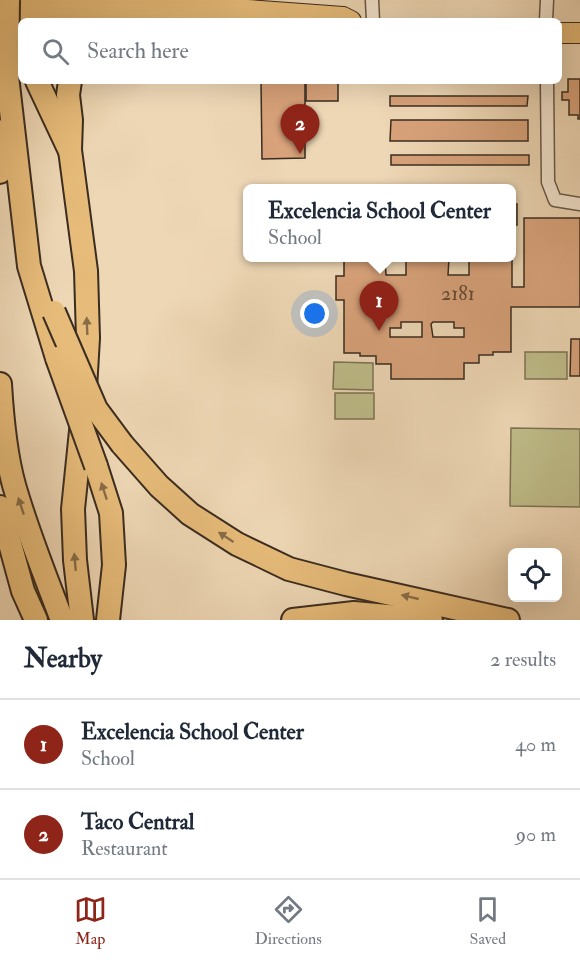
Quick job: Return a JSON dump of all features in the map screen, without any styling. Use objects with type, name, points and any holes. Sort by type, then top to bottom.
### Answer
[{"type":"highway","points":[[89,0],[119,8]]},
{"type":"highway","points":[[22,18],[36,11]]},
{"type":"highway","points":[[7,25],[9,177],[29,266],[57,358],[111,513],[114,565],[109,616]]},
{"type":"highway","points":[[38,84],[70,150]]},
{"type":"highway","points":[[70,84],[70,150],[86,271],[88,338],[73,509],[75,560],[82,620]]},
{"type":"highway","points":[[9,177],[54,312],[96,409],[122,444],[159,486],[190,513],[237,544],[289,569],[507,620]]},
{"type":"highway","points":[[0,384],[1,409],[14,482],[29,532],[62,620]]},
{"type":"highway","points":[[0,507],[23,591],[36,620]]},
{"type":"highway","points":[[293,620],[354,613],[431,620]]},
{"type":"main road","points":[[36,11],[220,8],[345,18]]},
{"type":"main road","points":[[562,33],[580,33]]},
{"type":"street","points":[[372,0],[373,18]]},
{"type":"street","points":[[546,0],[546,18]]},
{"type":"street","points":[[547,84],[548,182],[555,200],[580,204]]},
{"type":"shaded area","points":[[525,352],[567,352],[567,379],[525,379]]},
{"type":"shaded area","points":[[334,362],[373,363],[373,390],[333,389]]},
{"type":"shaded area","points":[[335,393],[374,393],[374,419],[335,419]]},
{"type":"shaded area","points":[[511,428],[580,429],[580,507],[510,506]]},
{"type":"building","points":[[568,79],[580,79],[580,119],[578,115],[569,115],[569,100],[562,100],[562,92],[568,92]]},
{"type":"building","points":[[261,84],[305,84],[305,158],[262,159]]},
{"type":"building","points":[[306,84],[338,84],[338,101],[306,101]]},
{"type":"building","points":[[390,96],[528,96],[527,106],[390,106]]},
{"type":"building","points":[[391,120],[528,120],[528,141],[390,141]]},
{"type":"building","points":[[391,155],[529,155],[529,165],[391,165]]},
{"type":"building","points":[[524,218],[580,218],[580,307],[511,307],[511,352],[479,355],[479,363],[464,363],[464,379],[391,379],[391,364],[376,364],[376,356],[344,353],[344,300],[336,300],[336,276],[344,276],[344,262],[385,262],[386,275],[406,275],[406,262],[449,262],[448,275],[469,275],[469,262],[512,262],[512,287],[524,287]],"holes":[[[401,322],[422,322],[422,337],[390,337],[390,328],[401,328]],[[433,322],[454,322],[454,328],[464,328],[464,337],[433,337],[431,324]]]},
{"type":"building","points":[[571,339],[580,339],[580,376],[570,376]]},
{"type":"place","name":"Taco Central","points":[[300,154]]},
{"type":"place","name":"Excelencia School Center","points":[[379,331]]}]
